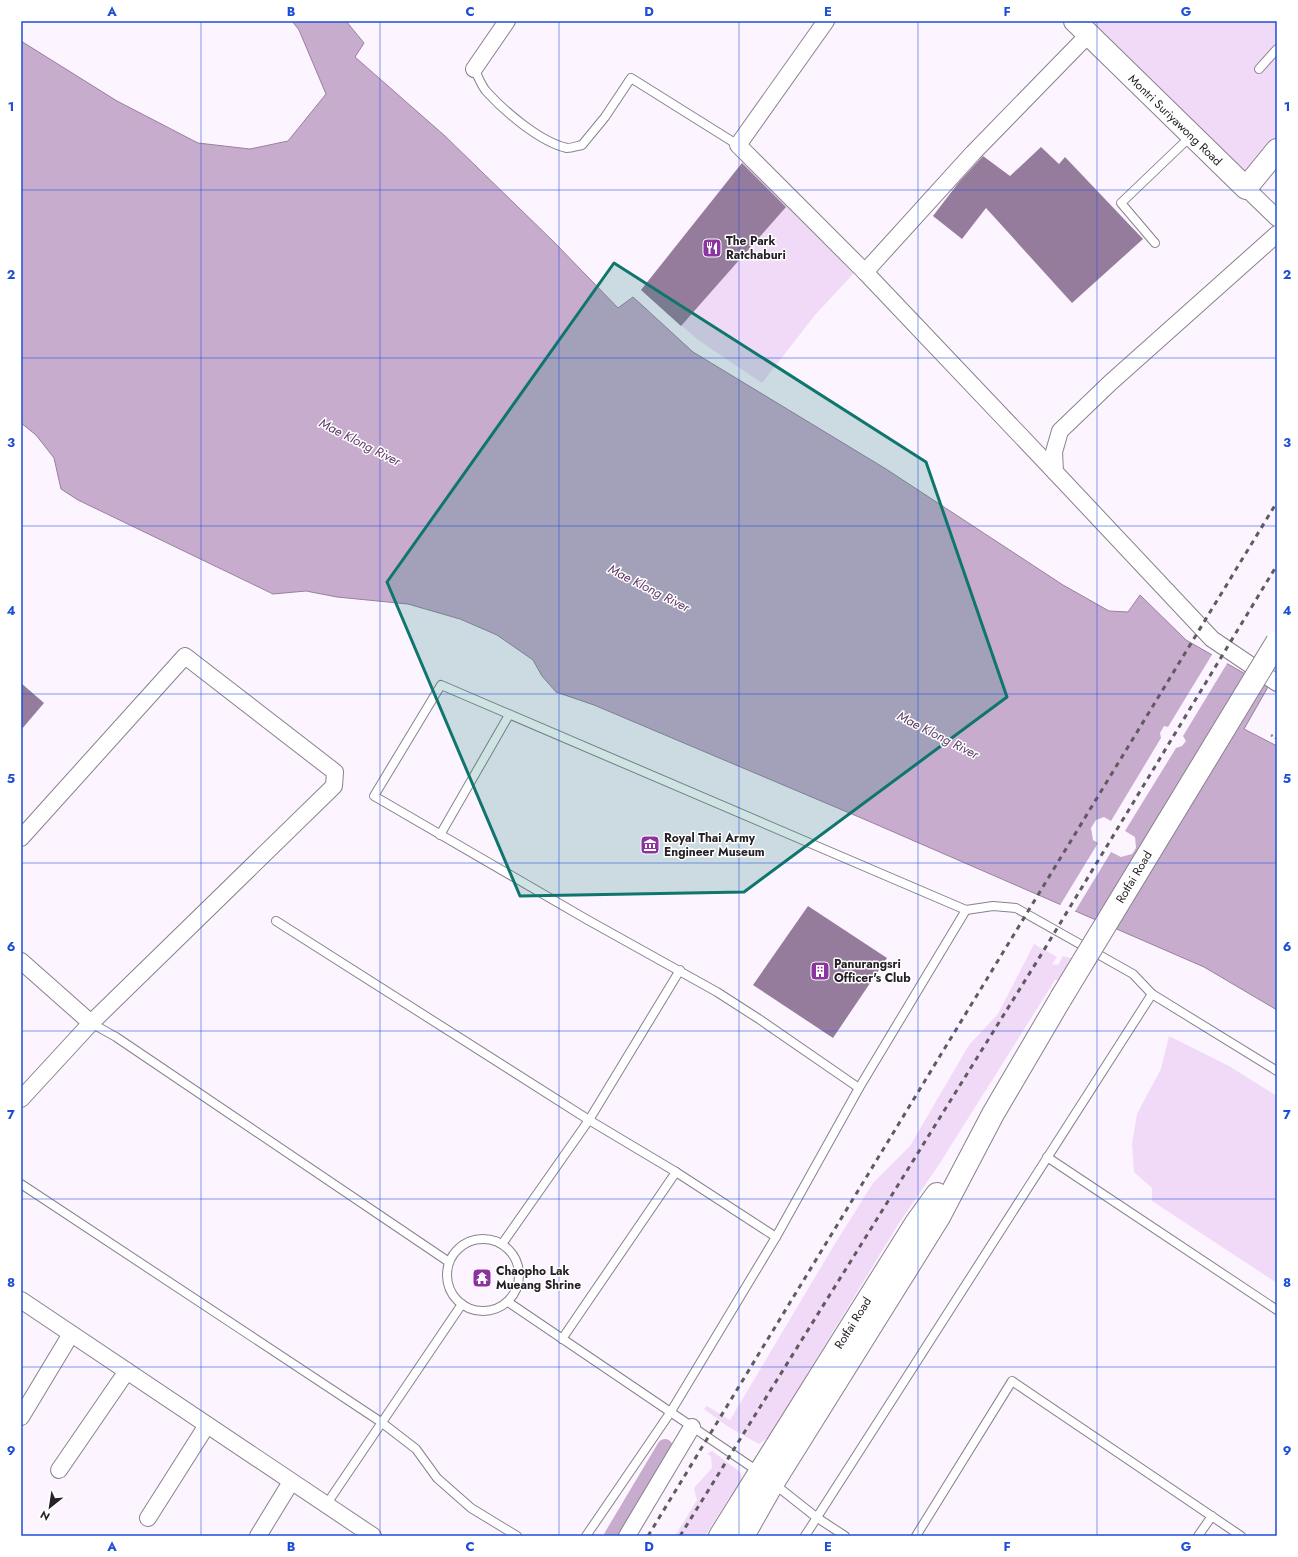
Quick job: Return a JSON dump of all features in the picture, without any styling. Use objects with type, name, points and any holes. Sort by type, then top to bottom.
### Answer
[{"type":"main road","name":"Montri Suriyawong Road","points":[[1081,28],[1246,188]]},
{"type":"main road","points":[[1246,188],[1277,150]]},
{"type":"main road","name":"Rotfai Road","points":[[720,1536],[766,1478],[916,1223],[993,1114],[1061,998],[1277,642]]},
{"type":"main road","name":"Rotfai Road","points":[[743,1536],[766,1478]]},
{"type":"street","points":[[474,69],[507,21]]},
{"type":"street","points":[[826,21],[738,145],[864,272],[1212,639],[1277,683]]},
{"type":"street","points":[[864,272],[973,153],[1081,28]]},
{"type":"street","name":"Montri Suriyawong Road","points":[[1246,188],[1277,218]]},
{"type":"street","points":[[1055,472],[1054,452],[1060,431],[1110,383],[1277,234]]},
{"type":"street","points":[[21,838],[185,656],[335,772],[334,786],[91,1023],[21,1099]]},
{"type":"street","points":[[21,961],[91,1023]]},
{"type":"street","points":[[21,1300],[326,1505],[365,1534]]},
{"type":"street","points":[[21,1417],[71,1334]]},
{"type":"street","points":[[59,1470],[127,1371]]},
{"type":"street","points":[[148,1518],[207,1425]]},
{"type":"street","points":[[626,1536],[692,1427]]},
{"type":"street","points":[[258,1536],[291,1482]]},
{"type":"lane","points":[[1259,69],[1277,49]]},
{"type":"lane","points":[[474,69],[485,89],[498,104],[524,125],[552,143],[569,148],[582,145],[631,78],[738,145]]},
{"type":"lane","points":[[1155,243],[1121,203],[1191,136]]},
{"type":"lane","points":[[859,1088],[759,1019],[680,970],[586,919],[374,796],[441,685],[966,910],[993,906],[1016,908],[1133,974],[1152,994],[1277,1070]]},
{"type":"lane","points":[[440,835],[509,715]]},
{"type":"lane","points":[[586,1536],[670,1413],[776,1237],[859,1088],[966,910]]},
{"type":"lane","points":[[276,921],[588,1120],[676,1172],[776,1237]]},
{"type":"lane","points":[[502,1244],[588,1120],[680,970]]},
{"type":"lane","points":[[805,1536],[1152,994]]},
{"type":"lane","points":[[91,1023],[116,1037],[449,1262]]},
{"type":"lane","points":[[1047,1157],[1277,1310]]},
{"type":"lane","points":[[562,1339],[676,1172]]},
{"type":"lane","points":[[21,1184],[381,1422],[416,1449],[437,1478],[471,1508],[517,1536]]},
{"type":"lane","points":[[477,1238],[490,1239],[502,1244],[515,1256],[519,1268],[519,1281],[515,1292],[508,1302],[497,1308],[484,1311],[472,1309],[462,1304],[453,1294],[448,1282],[449,1262],[456,1251],[466,1243],[477,1238]]},
{"type":"lane","points":[[508,1302],[766,1478],[816,1517],[845,1536]]},
{"type":"lane","points":[[326,1505],[462,1304]]},
{"type":"lane","points":[[916,1536],[1012,1381],[1241,1536]]},
{"type":"lane","points":[[1198,1536],[1212,1516]]},
{"type":"path","points":[[1271,735],[1277,739]]},
{"type":"highlighted area","points":[[614,263],[926,462],[1007,697],[744,892],[520,896],[387,582]]},
{"type":"shaded area","points":[[1076,21],[1277,21],[1277,146],[1246,188]]},
{"type":"shaded area","points":[[744,160],[854,273],[815,315],[762,383],[698,340],[641,290]]},
{"type":"shaded area","points":[[1034,944],[1057,957],[1052,964],[1058,965],[1063,956],[1075,959],[1061,980],[1055,980],[940,1163],[899,1223],[769,1437],[759,1444],[727,1426],[704,1409],[707,1406],[730,1420],[873,1183],[910,1146],[969,1045],[998,1014]]},
{"type":"shaded area","points":[[1169,1036],[1229,1066],[1277,1096],[1277,1283],[1152,1201],[1152,1188],[1134,1172],[1132,1144],[1137,1114],[1161,1069]]},
{"type":"shaded area","points":[[712,1451],[740,1472],[743,1482],[729,1498],[705,1536],[675,1536],[697,1500],[694,1488],[712,1468],[711,1456],[707,1454]]},
{"type":"water","name":"Mae Klong River","points":[[292,21],[346,21],[364,43],[355,57],[445,136],[554,242],[618,308],[633,297],[693,352],[886,469],[1063,585],[1109,611],[1128,612],[1140,595],[1186,640],[1268,687],[1244,729],[1277,746],[1277,1010],[1204,967],[866,820],[594,705],[556,692],[542,676],[533,660],[497,635],[460,619],[408,604],[337,597],[306,591],[273,594],[78,500],[61,489],[54,458],[36,435],[21,423],[21,41],[117,101],[198,143],[250,149],[288,141],[326,94],[299,30]]},
{"type":"pier","points":[[1213,653],[1228,662],[1183,736],[1186,741],[1182,746],[1176,748],[1125,831],[1135,837],[1136,848],[1132,854],[1121,857],[1111,852],[1074,913],[1059,907],[1098,843],[1093,840],[1091,828],[1096,820],[1104,817],[1111,821],[1161,738],[1160,733],[1164,726],[1168,727]]},
{"type":"building","points":[[1041,147],[1059,164],[1065,157],[1143,239],[1072,303],[986,208],[962,239],[933,216],[959,182],[983,156],[1010,176]]},
{"type":"building","name":"The Park Ratchaburi","points":[[742,163],[786,207],[681,326],[641,290]]},
{"type":"building","points":[[21,683],[44,703],[21,730]]},
{"type":"building","name":"Panurangsri Officer's Club","points":[[808,906],[887,958],[833,1038],[753,985]]},
{"type":"waterway","points":[[612,1536],[665,1447]]},
{"type":"railway","points":[[648,1536],[1277,502]]},
{"type":"railway","points":[[680,1536],[1044,950],[1277,565]]},
{"type":"place","name":"The Park Ratchaburi","points":[[712,248]]},
{"type":"place","name":"Royal Thai Army Engineer Museum","points":[[650,845]]},
{"type":"place","name":"Panurangsri Officer's Club","points":[[820,971]]},
{"type":"place","name":"Chaopho Lak Mueang Shrine","points":[[482,1278]]}]
